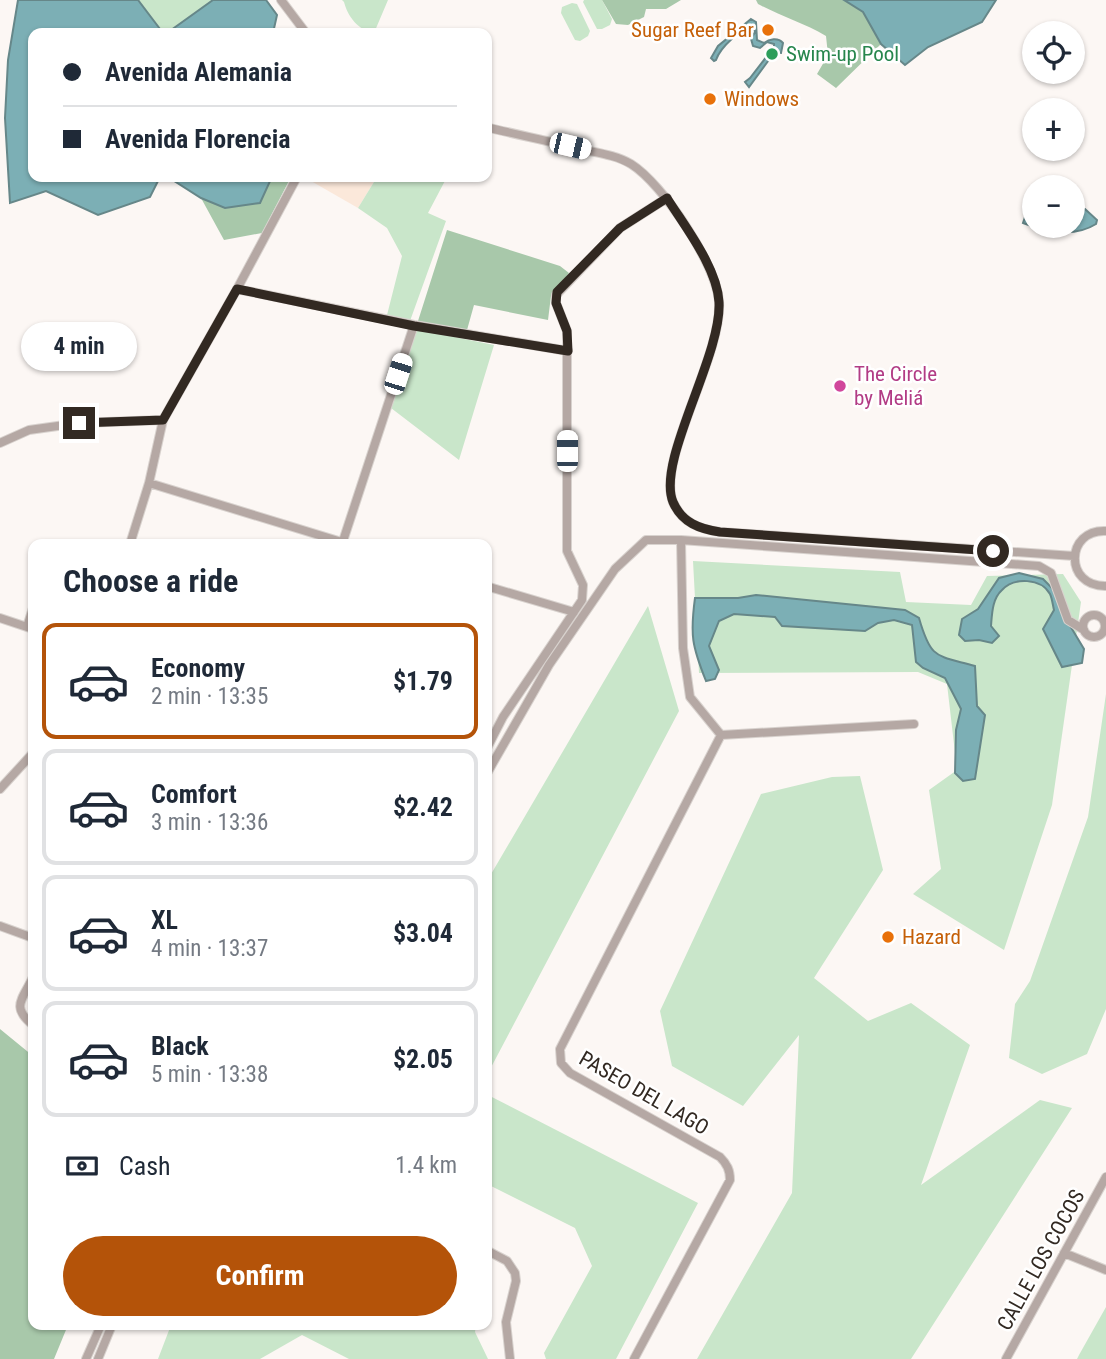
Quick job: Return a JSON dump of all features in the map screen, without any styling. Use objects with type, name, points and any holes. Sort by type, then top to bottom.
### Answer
[{"type":"street","points":[[281,0],[302,28]]},
{"type":"street","points":[[492,128],[624,160],[667,198],[703,256],[719,302],[716,328],[671,472],[670,487],[674,504],[690,523],[720,532],[1074,556]]},
{"type":"street","points":[[132,539],[149,483],[163,420],[294,182]]},
{"type":"street","points":[[492,738],[503,716],[584,593],[567,551],[568,351],[567,331],[556,303],[557,292],[620,228],[667,198]]},
{"type":"street","points":[[237,289],[414,326],[568,351]]},
{"type":"street","points":[[346,539],[414,326]]},
{"type":"street","points":[[0,443],[29,430],[66,425],[163,420]]},
{"type":"street","points":[[149,483],[328,539]]},
{"type":"street","points":[[1106,531],[1091,532],[1085,536],[1074,556],[1082,577],[1094,585],[1106,586]]},
{"type":"street","points":[[492,765],[549,665],[615,569],[646,540],[681,540],[1039,566],[1051,573],[1066,616],[1075,625],[1084,626],[1093,637],[1105,629],[1100,617],[1096,616],[1088,617],[1084,626]]},
{"type":"street","points":[[681,540],[683,648],[690,697],[721,735],[914,724]]},
{"type":"street","points":[[492,588],[573,612]]},
{"type":"street","points":[[0,618],[28,627]]},
{"type":"street","name":"PASEO DEL LAGO","points":[[634,1359],[730,1180],[730,1173],[720,1157],[570,1073],[561,1063],[560,1049],[721,735]]},
{"type":"street","points":[[0,789],[28,759]]},
{"type":"street","points":[[0,926],[28,936]]},
{"type":"street","points":[[28,988],[19,1008],[21,1015],[28,1021]]},
{"type":"street","name":"CALLE LOS COCOS","points":[[1006,1359],[1106,1177]]},
{"type":"street","points":[[492,1253],[507,1261],[515,1273],[516,1282],[506,1322],[510,1359]]},
{"type":"street","points":[[1065,1253],[1106,1270]]},
{"type":"street","points":[[86,1359],[99,1330]]},
{"type":"street","points":[[99,1359],[110,1330]]},
{"type":"shaded area","points":[[313,182],[374,182],[358,208]]},
{"type":"green space","points":[[138,0],[213,0],[174,28],[159,28]]},
{"type":"green space","points":[[342,0],[388,0],[376,28],[362,28],[354,22]]},
{"type":"green space","points":[[584,0],[602,0],[612,19],[610,25],[597,29]]},
{"type":"green space","points":[[602,0],[681,0],[666,9],[646,9],[644,17],[628,25],[616,24]]},
{"type":"green space","points":[[756,0],[844,0],[863,12],[881,44],[836,88],[817,74],[828,55],[826,36],[758,4]]},
{"type":"green space","points":[[577,4],[590,31],[588,36],[580,41],[575,40],[561,13],[562,7]]},
{"type":"green space","points":[[268,182],[288,182],[262,233],[224,240],[201,198],[225,208]]},
{"type":"green space","points":[[374,182],[444,182],[428,213],[446,221],[410,321],[387,315],[402,256],[387,228],[358,208]]},
{"type":"green space","points":[[447,230],[560,266],[569,273],[551,296],[548,320],[474,305],[467,330],[418,321]]},
{"type":"green space","points":[[415,329],[494,345],[459,460],[391,408]]},
{"type":"green space","points":[[693,561],[900,572],[906,602],[971,605],[987,576],[1063,574],[1081,602],[1052,805],[1004,950],[913,894],[941,869],[929,790],[957,770],[947,684],[918,672],[699,673]]},
{"type":"green space","points":[[648,606],[679,711],[492,1066],[492,872]]},
{"type":"green space","points":[[1106,694],[1106,1009],[1087,1054],[1042,1074],[1009,1058],[1015,1004],[1030,981],[1088,817]]},
{"type":"green space","points":[[860,776],[883,870],[814,978],[868,1021],[911,1003],[970,1045],[921,1185],[1040,1100],[1072,1108],[911,1359],[697,1359],[792,1193],[799,1035],[743,1106],[672,1066],[660,1011],[761,794],[832,777]]},
{"type":"green space","points":[[0,1029],[28,1052],[28,1330],[66,1330],[54,1359],[0,1359]]},
{"type":"green space","points":[[492,1097],[698,1203],[616,1359],[546,1359],[544,1353],[592,1266],[575,1228],[492,1186]]},
{"type":"green space","points":[[1106,1307],[1106,1359],[1077,1359],[1079,1355]]},
{"type":"green space","points":[[169,1330],[475,1330],[488,1359],[349,1359],[302,1335],[260,1359],[158,1359]]},
{"type":"water","points":[[18,0],[138,0],[159,28],[28,28],[28,182],[158,182],[150,197],[98,215],[46,191],[10,203],[5,118],[8,60]]},
{"type":"water","points":[[213,0],[266,0],[277,15],[274,28],[174,28]]},
{"type":"water","points":[[844,0],[996,0],[982,22],[928,47],[905,65],[881,44],[863,12]]},
{"type":"water","name":"Swim-up Pool","points":[[751,19],[756,22],[757,40],[764,43],[771,40],[776,39],[783,43],[781,53],[774,53],[749,87],[745,82],[774,47],[774,44],[767,42],[760,48],[753,46],[751,39],[754,28],[744,30],[732,39],[716,60],[711,58],[718,46]]},
{"type":"water","points":[[176,182],[270,182],[260,203],[225,208],[201,198]]},
{"type":"water","points":[[1085,209],[1097,220],[1096,224],[1085,229]]},
{"type":"water","points":[[1019,573],[1043,579],[1053,589],[1066,619],[1084,649],[1082,663],[1062,667],[1043,629],[1054,610],[1051,596],[1046,589],[1034,582],[1013,583],[996,598],[991,626],[999,636],[992,643],[965,641],[959,635],[962,619],[978,609],[999,578]]},
{"type":"water","points":[[756,595],[905,610],[919,618],[927,642],[937,654],[975,666],[977,706],[985,715],[975,779],[963,781],[955,773],[956,730],[961,709],[945,678],[916,662],[912,625],[894,620],[878,623],[865,631],[782,626],[775,617],[734,614],[719,621],[709,646],[719,670],[715,679],[706,681],[693,640],[695,598],[738,598]]},
{"type":"place","name":"Sugar Reef Bar","points":[[768,30]]},
{"type":"place","name":"Swim-up Pool","points":[[772,54]]},
{"type":"place","name":"Windows","points":[[710,99]]},
{"type":"place","name":"The Circle by Meliá","points":[[840,386]]},
{"type":"place","name":"Hazard","points":[[888,937]]},
{"type":"route","points":[[79,423],[163,420],[237,289],[414,326],[568,351],[565,323],[556,303],[557,292],[628,221],[667,198],[703,256],[719,302],[716,328],[671,472],[672,498],[685,518],[696,527],[720,532],[993,551]]}]
